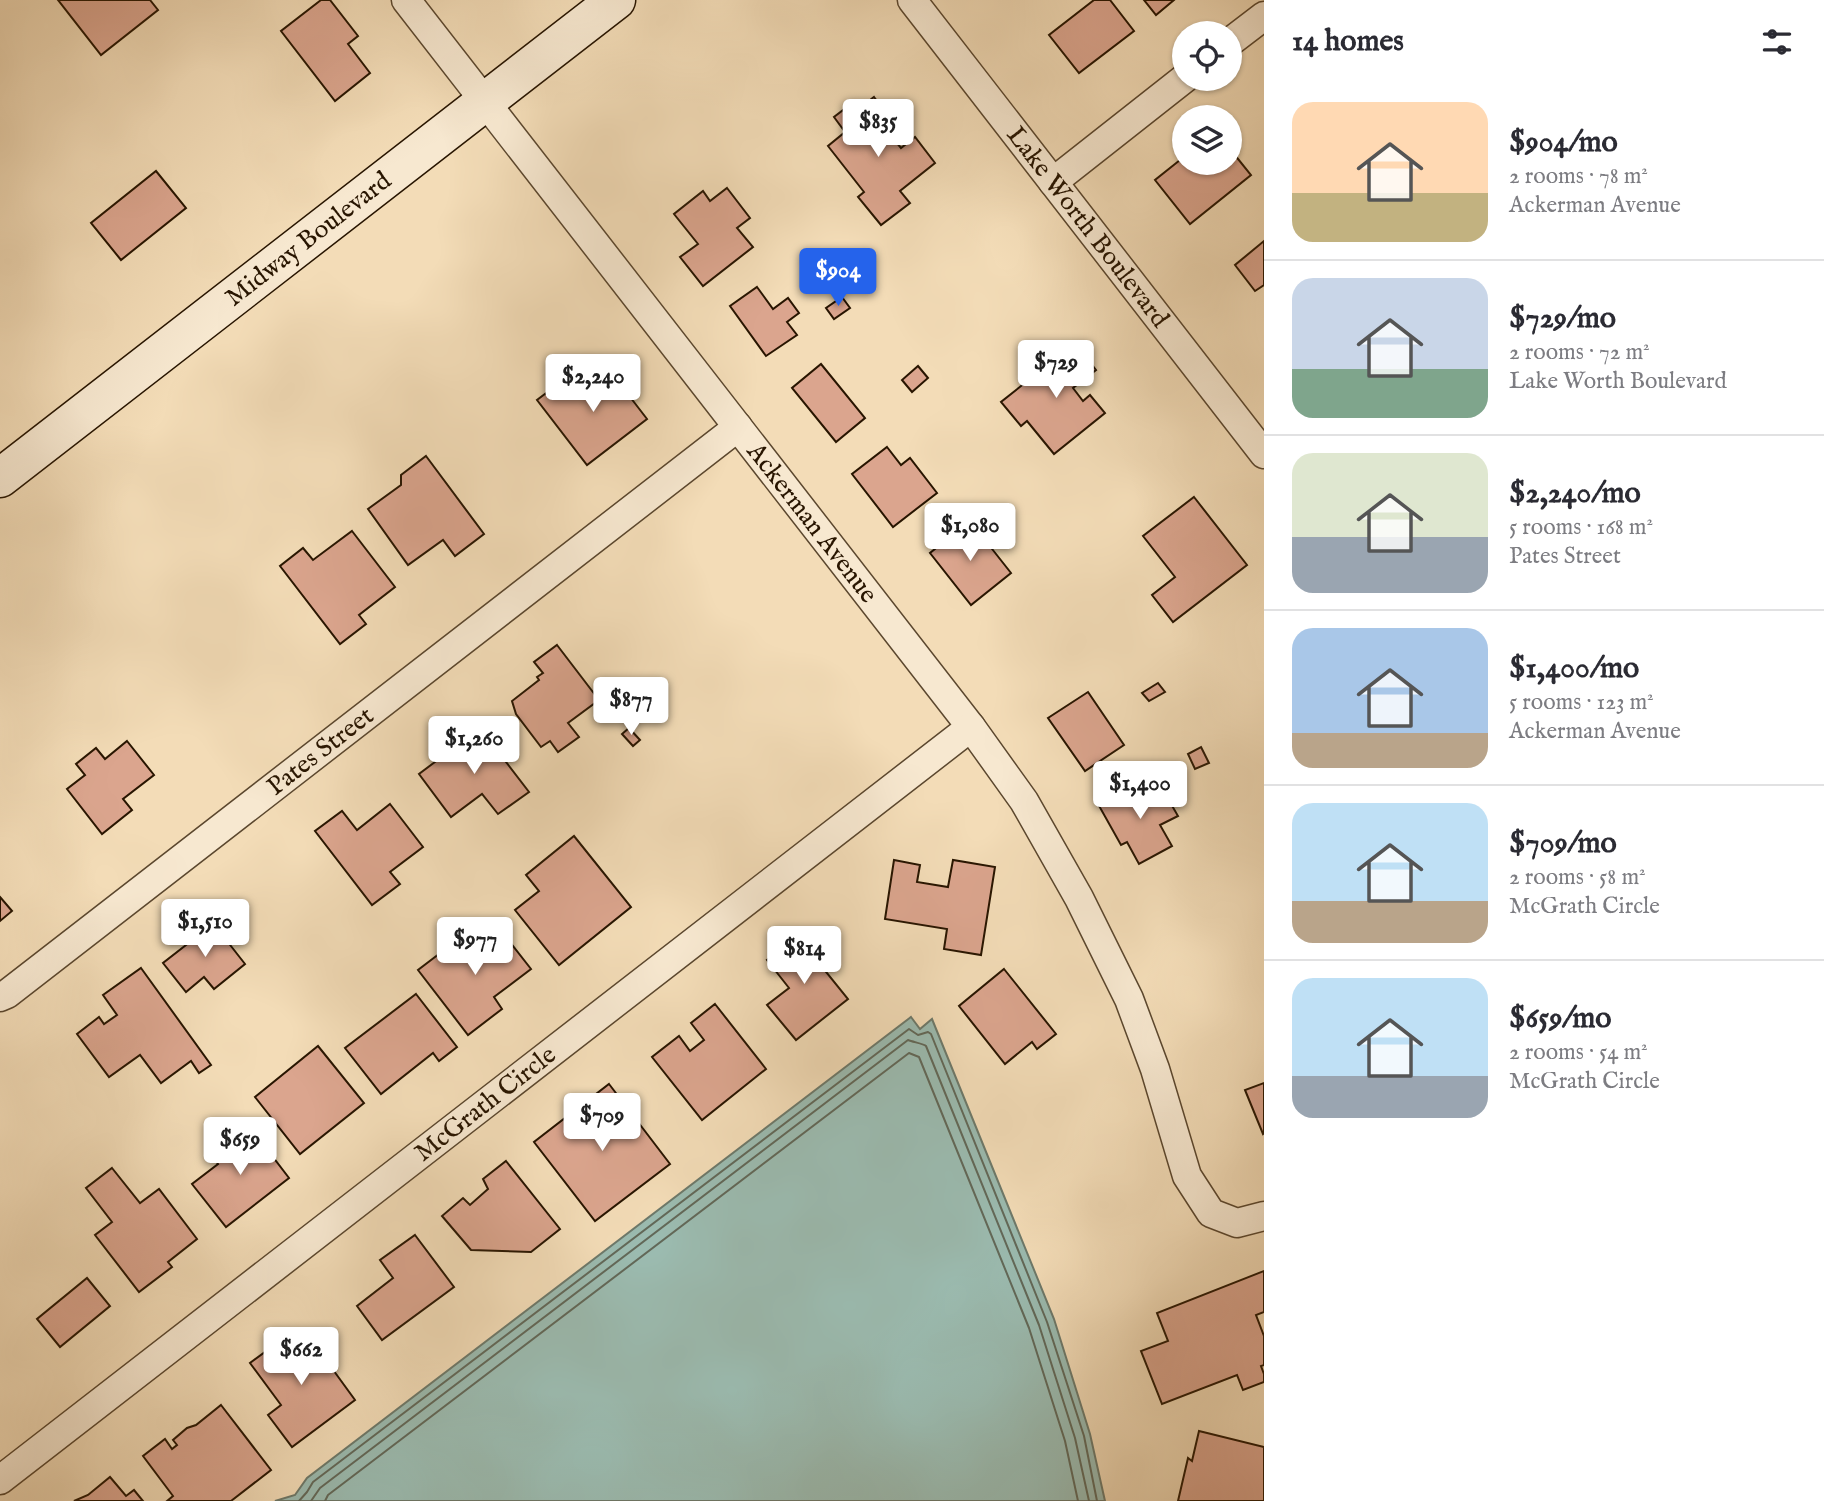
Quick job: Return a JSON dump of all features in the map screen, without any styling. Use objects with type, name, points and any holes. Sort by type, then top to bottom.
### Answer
[{"type":"street","name":"Ackerman Avenue","points":[[406,0],[971,727],[1024,801],[1079,898],[1129,999],[1159,1080],[1187,1177],[1211,1213],[1237,1223],[1264,1216]]},
{"type":"street","name":"Midway Boulevard","points":[[0,478],[616,0]]},
{"type":"street","name":"Lake Worth Boulevard","points":[[912,0],[1264,454]]},
{"type":"street","points":[[1242,33],[1264,16]]},
{"type":"street","points":[[1053,182],[1172,88]]},
{"type":"street","name":"Pates Street","points":[[0,997],[738,427]]},
{"type":"street","name":"McGrath Circle","points":[[0,1480],[971,727]]},
{"type":"water","points":[[911,1017],[920,1029],[932,1019],[1054,1319],[1090,1434],[1105,1501],[275,1501],[295,1495],[307,1478]]},
{"type":"building","points":[[58,0],[150,0],[158,10],[101,55]]},
{"type":"building","points":[[321,0],[330,0],[358,36],[348,44],[370,73],[335,101],[281,31]]},
{"type":"building","points":[[1094,0],[1110,0],[1134,31],[1079,73],[1049,35]]},
{"type":"building","points":[[1144,0],[1174,0],[1156,15]]},
{"type":"building","points":[[874,97],[896,126],[888,132],[901,148],[915,137],[935,163],[900,191],[910,203],[881,225],[858,197],[864,192],[828,146],[845,132],[834,117],[851,104],[856,111]]},
{"type":"building","points":[[1242,164],[1251,175],[1190,224],[1155,180],[1172,166],[1172,175],[1242,175]]},
{"type":"building","points":[[156,171],[186,208],[121,260],[91,223]]},
{"type":"building","points":[[727,188],[750,218],[737,228],[753,247],[703,286],[680,257],[698,244],[674,214],[703,191],[710,201]]},
{"type":"building","points":[[1264,241],[1264,285],[1255,291],[1235,265]]},
{"type":"building","points":[[757,287],[773,309],[788,298],[799,313],[787,322],[797,335],[766,356],[730,306]]},
{"type":"building","points":[[842,297],[850,308],[834,319],[826,308]]},
{"type":"building","points":[[1075,343],[1096,370],[1073,388],[1083,401],[1090,395],[1105,413],[1054,454],[1027,421],[1021,426],[1001,402]]},
{"type":"building","points":[[821,364],[865,418],[836,442],[792,388]]},
{"type":"building","points":[[918,366],[928,378],[912,392],[902,380]]},
{"type":"building","points":[[607,367],[647,419],[587,465],[537,400],[566,378],[577,391]]},
{"type":"building","points":[[887,447],[901,465],[910,458],[937,493],[893,527],[852,474]]},
{"type":"building","points":[[426,456],[484,534],[455,556],[443,540],[408,565],[368,509],[401,485],[401,475]]},
{"type":"building","points":[[1194,497],[1247,565],[1173,622],[1152,595],[1175,577],[1143,536]]},
{"type":"building","points":[[970,521],[1011,573],[971,605],[930,553]]},
{"type":"building","points":[[352,531],[395,587],[359,615],[366,624],[340,644],[280,566],[303,548],[313,560]]},
{"type":"building","points":[[557,645],[599,700],[568,723],[579,737],[558,752],[550,741],[541,747],[516,714],[512,701],[539,680],[537,677],[543,673],[534,662]]},
{"type":"building","points":[[1158,683],[1165,692],[1149,701],[1142,693]]},
{"type":"building","points":[[1088,692],[1124,745],[1085,771],[1048,718]]},
{"type":"building","points":[[480,728],[529,792],[498,814],[482,794],[451,817],[419,774]]},
{"type":"building","points":[[629,728],[640,740],[633,746],[622,734]]},
{"type":"building","points":[[127,741],[154,775],[123,799],[132,810],[102,834],[67,789],[85,775],[76,764],[96,748],[105,759]]},
{"type":"building","points":[[1201,747],[1209,763],[1195,769],[1188,754]]},
{"type":"building","points":[[1136,783],[1146,800],[1163,790],[1178,816],[1160,825],[1172,846],[1139,864],[1127,842],[1121,845],[1098,804]]},
{"type":"building","points":[[390,804],[423,847],[390,872],[400,884],[372,905],[315,831],[342,811],[357,830]]},
{"type":"building","points":[[574,836],[631,907],[559,965],[515,910],[539,891],[526,875]]},
{"type":"building","points":[[894,860],[920,865],[917,882],[948,887],[953,860],[995,867],[981,955],[944,949],[947,929],[885,919]]},
{"type":"building","points":[[0,897],[12,911],[0,921]]},
{"type":"building","points":[[209,918],[245,964],[214,989],[204,977],[186,992],[163,963],[195,938],[190,934]]},
{"type":"building","points":[[495,923],[531,969],[494,997],[502,1009],[468,1035],[418,970],[452,944],[458,951]]},
{"type":"building","points":[[806,929],[827,956],[818,962],[848,999],[796,1040],[767,1005],[789,988],[767,960]]},
{"type":"building","points":[[141,968],[211,1065],[199,1073],[191,1061],[161,1083],[140,1055],[109,1077],[77,1034],[99,1017],[104,1024],[117,1015],[103,995]]},
{"type":"building","points":[[1004,969],[1056,1034],[1037,1049],[1032,1042],[1005,1064],[959,1006]]},
{"type":"building","points":[[416,994],[457,1047],[439,1061],[433,1053],[381,1094],[345,1048]]},
{"type":"building","points":[[715,1004],[766,1069],[702,1120],[652,1057],[679,1036],[690,1051],[704,1040],[691,1023]]},
{"type":"building","points":[[318,1046],[364,1103],[300,1154],[255,1097]]},
{"type":"building","points":[[1264,1083],[1264,1133],[1263,1134],[1245,1090]]},
{"type":"building","points":[[609,1084],[670,1164],[595,1221],[534,1142]]},
{"type":"building","points":[[250,1127],[289,1178],[226,1227],[192,1184],[218,1164],[212,1156]]},
{"type":"building","points":[[506,1161],[560,1229],[531,1252],[471,1250],[442,1216],[463,1198],[470,1205],[488,1189],[483,1179]]},
{"type":"building","points":[[112,1168],[140,1203],[159,1189],[197,1239],[168,1262],[172,1267],[139,1292],[95,1235],[112,1222],[86,1188]]},
{"type":"building","points":[[415,1235],[454,1287],[382,1340],[357,1306],[393,1278],[380,1260]]},
{"type":"building","points":[[1264,1271],[1264,1312],[1256,1315],[1264,1336],[1264,1365],[1261,1366],[1264,1382],[1243,1390],[1237,1375],[1162,1404],[1141,1351],[1168,1341],[1157,1313]]},
{"type":"building","points":[[87,1278],[110,1306],[60,1347],[37,1319]]},
{"type":"building","points":[[307,1334],[355,1400],[292,1447],[268,1415],[281,1405],[250,1363],[280,1341],[293,1339],[296,1342]]},
{"type":"building","points":[[221,1405],[271,1470],[231,1501],[167,1501],[173,1496],[143,1456],[165,1439],[172,1449],[177,1445],[173,1440]]},
{"type":"building","points":[[1199,1431],[1264,1447],[1264,1501],[1178,1501],[1188,1458],[1192,1461]]},
{"type":"building","points":[[110,1477],[126,1496],[134,1490],[143,1501],[74,1501],[88,1495]]}]
